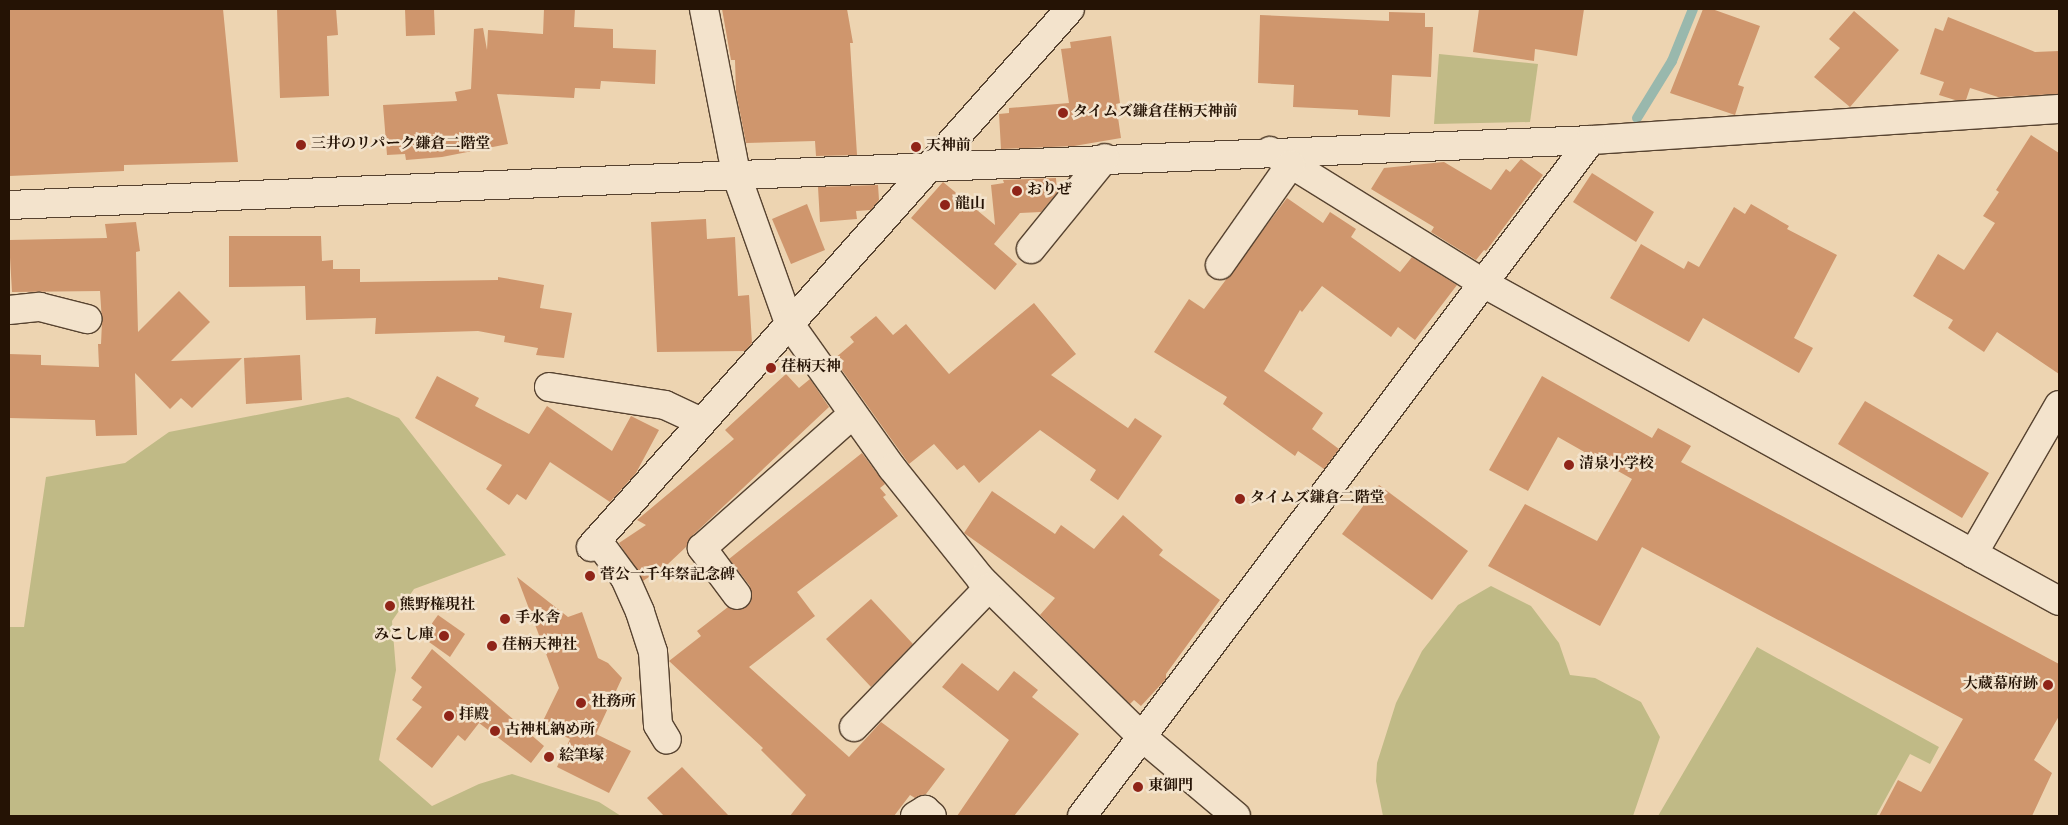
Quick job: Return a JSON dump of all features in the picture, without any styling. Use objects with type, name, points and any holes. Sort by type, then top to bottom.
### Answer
[{"type":"street","points":[[704,9],[736,174],[789,323],[852,415],[989,586],[1141,736],[1236,816]]},
{"type":"street","points":[[668,740],[658,726],[652,652],[640,612],[624,578],[594,543],[1070,9]]},
{"type":"street","points":[[9,205],[1105,158],[1280,158],[1591,140],[2059,109]]},
{"type":"street","points":[[1082,816],[1591,140]]},
{"type":"street","points":[[1031,249],[1105,158]]},
{"type":"street","points":[[1220,265],[1280,158]]},
{"type":"street","points":[[1280,158],[1483,283],[2059,602]]},
{"type":"street","points":[[9,310],[40,307],[87,319]]},
{"type":"street","points":[[549,387],[665,405],[701,422]]},
{"type":"street","points":[[1973,554],[2059,405]]},
{"type":"street","points":[[736,595],[702,548],[852,415]]},
{"type":"street","points":[[854,727],[989,586]]},
{"type":"street","points":[[915,816],[925,810],[932,816]]},
{"type":"shaded area","points":[[1439,54],[1538,64],[1530,122],[1434,124]]},
{"type":"shaded area","points":[[348,397],[399,418],[506,555],[414,589],[392,621],[396,670],[379,760],[432,806],[479,784],[512,774],[599,802],[621,816],[9,816],[9,627],[24,627],[46,477],[125,463],[169,432]]},
{"type":"shaded area","points":[[1491,586],[1531,606],[1559,643],[1570,675],[1595,678],[1641,702],[1660,737],[1633,816],[1383,816],[1376,781],[1377,763],[1396,703],[1422,651],[1458,605]]},
{"type":"shaded area","points":[[1757,647],[1939,747],[1930,764],[1910,754],[1876,816],[1658,816]]},
{"type":"building","points":[[9,9],[223,9],[238,162],[124,165],[124,171],[9,176]]},
{"type":"building","points":[[277,9],[336,9],[338,35],[327,36],[329,96],[280,98]]},
{"type":"building","points":[[405,9],[434,9],[435,35],[406,36]]},
{"type":"building","points":[[544,9],[575,9],[574,27],[613,29],[613,48],[656,50],[655,84],[601,81],[600,89],[575,88],[574,98],[497,94],[508,144],[442,157],[406,160],[405,154],[387,155],[383,105],[457,101],[455,92],[471,89],[474,29],[483,28],[487,50],[488,30],[543,34]]},
{"type":"building","points":[[722,9],[847,9],[853,43],[850,43],[857,155],[816,156],[815,141],[746,143],[736,92],[735,60],[731,60]]},
{"type":"building","points":[[1479,9],[1584,9],[1577,56],[1535,49],[1534,61],[1473,52]]},
{"type":"building","points":[[1703,9],[1712,9],[1760,26],[1738,85],[1744,87],[1735,115],[1670,93]]},
{"type":"building","points":[[1854,11],[1899,50],[1850,107],[1814,77],[1840,48],[1829,39]]},
{"type":"building","points":[[1389,12],[1425,13],[1425,27],[1433,27],[1431,77],[1392,75],[1390,117],[1358,115],[1358,110],[1293,107],[1294,85],[1258,83],[1260,15],[1389,21]]},
{"type":"building","points":[[1948,17],[2035,52],[2059,51],[2059,94],[1998,97],[1970,88],[1966,100],[1955,100],[1939,95],[1944,82],[1920,74],[1935,28],[1943,31]]},
{"type":"building","points":[[1111,36],[1120,103],[1116,104],[1121,138],[1074,146],[1001,149],[999,114],[1009,113],[1009,108],[1069,103],[1061,49],[1071,48],[1070,42]]},
{"type":"building","points":[[2031,135],[2059,153],[2059,374],[1997,332],[1984,352],[1948,328],[1953,320],[1913,296],[1938,254],[1964,270],[1995,223],[1983,216],[1999,192],[1996,190]]},
{"type":"building","points":[[1521,159],[1543,175],[1486,251],[1484,250],[1476,260],[1431,232],[1434,227],[1371,189],[1384,168],[1444,162],[1491,190],[1506,169],[1510,172]]},
{"type":"building","points":[[1592,173],[1654,212],[1636,242],[1573,202]]},
{"type":"building","points":[[1056,178],[1057,193],[1041,212],[1020,213],[994,244],[1017,264],[995,290],[911,218],[943,182],[995,225],[991,185],[1004,183],[1003,180]]},
{"type":"building","points":[[878,185],[879,200],[871,210],[856,211],[857,219],[820,222],[818,187]]},
{"type":"building","points":[[1287,198],[1323,223],[1330,212],[1356,229],[1351,237],[1400,272],[1412,257],[1457,285],[1415,340],[1398,327],[1391,337],[1322,286],[1302,312],[1300,310],[1264,371],[1323,413],[1312,429],[1339,449],[1324,469],[1298,451],[1295,456],[1223,404],[1227,397],[1154,352],[1189,299],[1204,309]]},
{"type":"building","points":[[807,204],[825,250],[791,264],[772,219]]},
{"type":"building","points":[[1751,204],[1789,226],[1787,229],[1837,255],[1794,338],[1813,348],[1799,373],[1703,318],[1689,342],[1610,298],[1641,244],[1684,269],[1688,261],[1699,267],[1734,207],[1745,214]]},
{"type":"building","points":[[706,219],[707,239],[735,237],[738,296],[749,295],[752,343],[745,351],[657,352],[651,222]]},
{"type":"building","points":[[136,222],[140,251],[136,252],[138,332],[179,291],[210,322],[171,361],[242,358],[192,408],[181,398],[170,409],[135,373],[137,435],[96,436],[95,420],[9,418],[9,354],[41,355],[41,365],[99,367],[98,344],[101,344],[102,322],[100,291],[12,292],[9,240],[107,238],[105,224]]},
{"type":"building","points":[[229,236],[321,236],[322,261],[333,260],[333,269],[360,269],[360,282],[498,280],[498,277],[544,285],[540,308],[572,313],[564,358],[536,355],[538,348],[504,342],[505,336],[478,331],[375,334],[376,318],[306,320],[305,286],[229,287]]},
{"type":"building","points":[[1034,303],[1076,354],[1051,375],[1128,428],[1135,418],[1162,436],[1118,500],[1090,480],[1096,470],[1040,430],[979,483],[964,465],[957,470],[934,444],[909,464],[834,359],[854,342],[850,337],[876,316],[893,335],[906,324],[949,374]]},
{"type":"building","points":[[300,355],[302,400],[246,404],[244,358]]},
{"type":"building","points":[[786,374],[799,388],[810,379],[829,407],[692,536],[687,546],[668,564],[643,581],[619,543],[646,525],[637,520],[734,439],[725,430]]},
{"type":"building","points":[[437,376],[479,398],[475,406],[529,434],[547,406],[612,451],[631,416],[659,430],[636,473],[610,502],[550,462],[526,500],[517,494],[509,505],[486,489],[502,465],[415,418]]},
{"type":"building","points":[[1542,376],[1652,438],[1658,428],[1691,446],[1681,462],[2059,664],[2059,716],[2034,760],[2052,773],[2032,816],[1879,816],[1898,780],[1921,792],[1963,719],[1642,547],[1600,626],[1488,566],[1525,504],[1597,541],[1632,479],[1558,437],[1528,491],[1489,470]]},
{"type":"building","points":[[1865,401],[1989,473],[1962,518],[1838,444]]},
{"type":"building","points":[[862,453],[885,484],[880,488],[886,495],[883,497],[898,516],[797,592],[815,616],[749,667],[849,757],[881,722],[945,769],[926,794],[915,798],[910,795],[894,816],[790,816],[806,795],[761,750],[763,748],[669,661],[701,636],[697,631],[728,607],[739,610],[751,602],[750,586],[729,559]]},
{"type":"building","points":[[1379,485],[1468,551],[1432,600],[1342,534]]},
{"type":"building","points":[[992,491],[1055,534],[1061,525],[1094,549],[1123,515],[1163,550],[1159,555],[1220,600],[1166,674],[1166,679],[1141,706],[1134,700],[1130,704],[1040,615],[1055,598],[964,533]]},
{"type":"building","points":[[517,577],[568,617],[582,612],[598,658],[608,663],[622,678],[596,734],[631,751],[609,793],[557,767],[570,739],[541,725],[559,688]]},
{"type":"building","points":[[871,599],[913,644],[871,687],[826,639]]},
{"type":"building","name":"みこし庫","points":[[438,615],[465,634],[450,657],[422,637]]},
{"type":"building","name":"拝殿","points":[[432,649],[544,746],[531,763],[479,723],[465,741],[458,735],[432,768],[396,739],[422,707],[412,700],[422,687],[411,678]]},
{"type":"building","points":[[962,663],[998,691],[1014,671],[1038,690],[1032,697],[1079,734],[1014,816],[957,816],[1009,740],[942,687]]},
{"type":"building","points":[[682,767],[729,816],[664,816],[647,798]]},
{"type":"waterway","points":[[1637,118],[1672,61],[1693,9]]},
{"type":"place","name":"タイムズ鎌倉荏柄天神前","points":[[1063,113]]},
{"type":"place","name":"三井のリパーク鎌倉二階堂","points":[[301,145]]},
{"type":"place","name":"天神前","points":[[916,147]]},
{"type":"place","name":"おりぜ","points":[[1017,191]]},
{"type":"place","name":"龍山","points":[[945,205]]},
{"type":"place","name":"荏柄天神","points":[[771,368]]},
{"type":"place","name":"清泉小学校","points":[[1569,465]]},
{"type":"place","name":"タイムズ鎌倉二階堂","points":[[1240,499]]},
{"type":"place","name":"菅公一千年祭記念碑","points":[[590,576]]},
{"type":"place","name":"熊野権現社","points":[[390,606]]},
{"type":"place","name":"手水舎","points":[[505,619]]},
{"type":"place","name":"みこし庫","points":[[444,636]]},
{"type":"place","name":"荏柄天神社","points":[[492,646]]},
{"type":"place","name":"大蔵幕府跡","points":[[2048,685]]},
{"type":"place","name":"社務所","points":[[581,703]]},
{"type":"place","name":"拝殿","points":[[449,716]]},
{"type":"place","name":"古神札納め所","points":[[495,731]]},
{"type":"place","name":"絵筆塚","points":[[549,757]]},
{"type":"place","name":"東御門","points":[[1138,787]]}]
